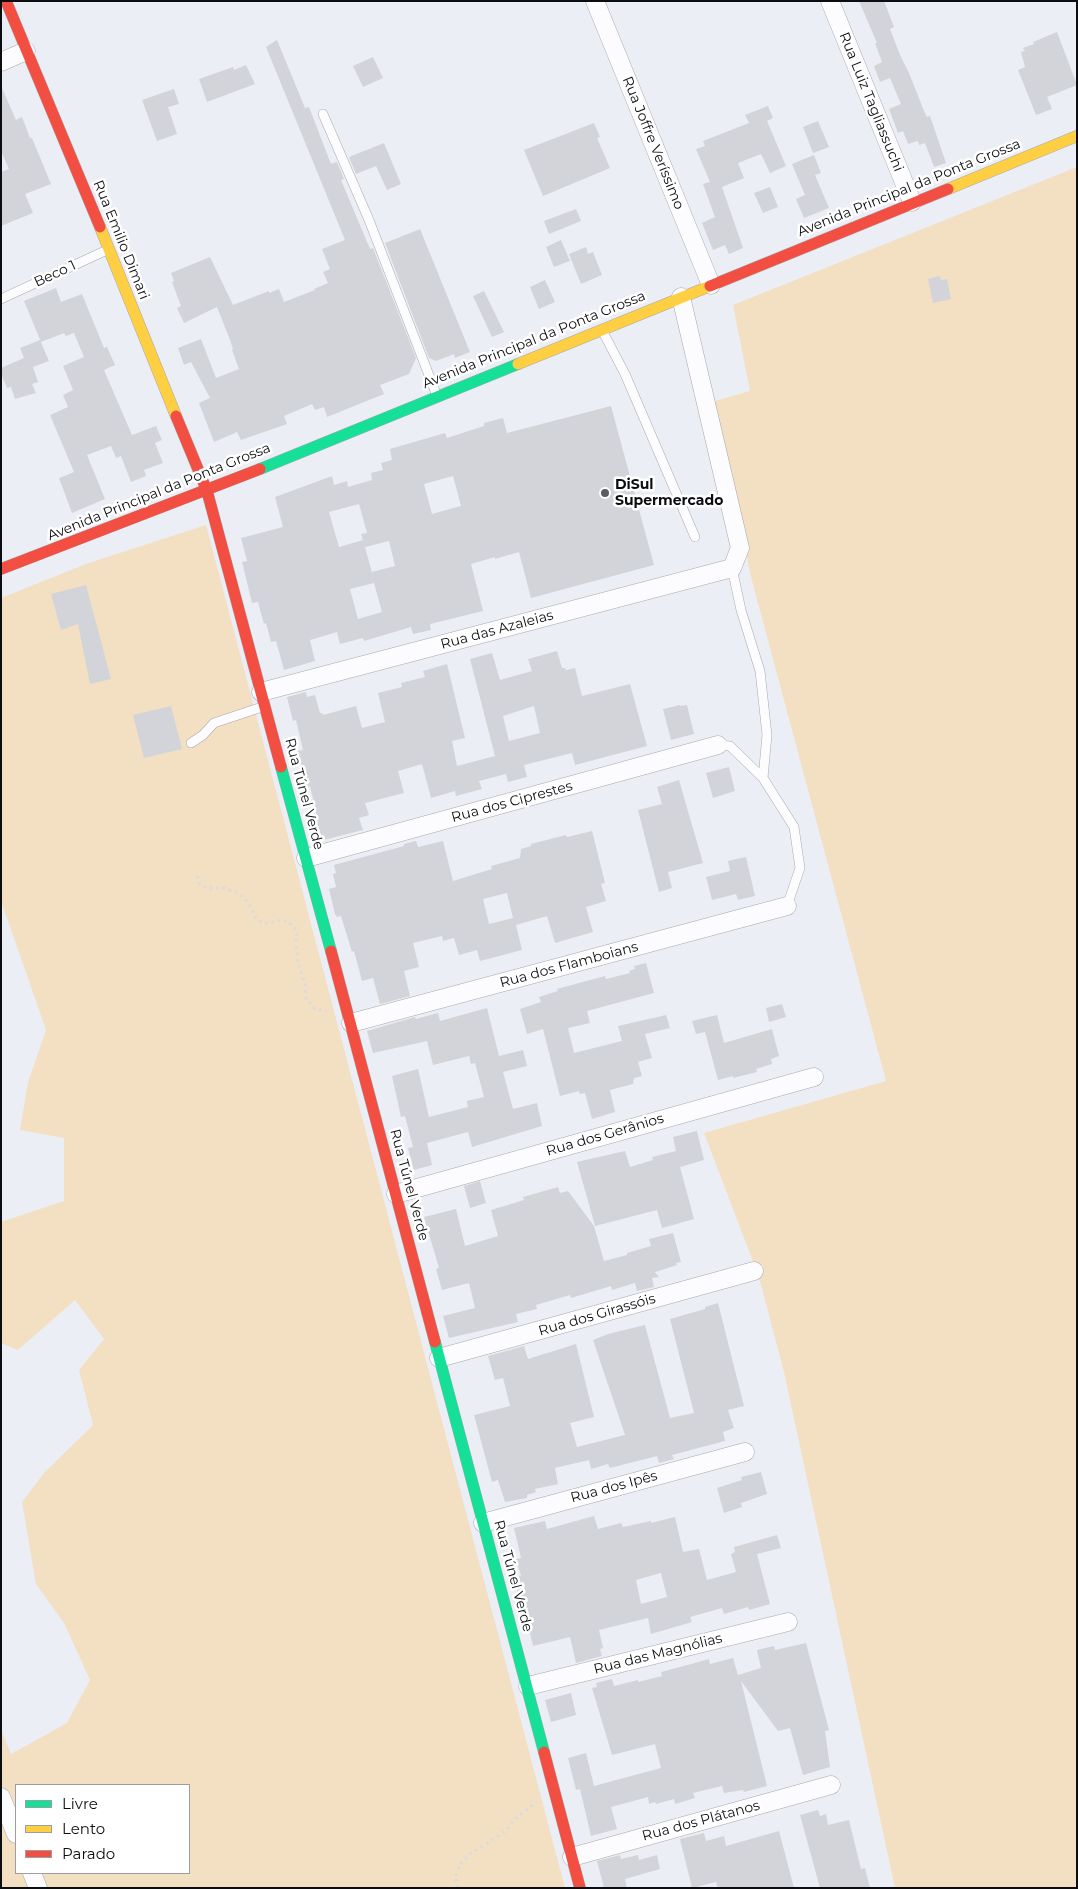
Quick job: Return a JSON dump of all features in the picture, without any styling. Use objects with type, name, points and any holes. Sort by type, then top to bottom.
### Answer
[{"type":"street","name":"Rua Emilio Dimari","points":[[6,1],[207,490]]},
{"type":"street","name":"Rua Joffre Veríssimo","points":[[595,1],[711,285]]},
{"type":"street","name":"Rua Luiz Tagliassuchi","points":[[830,1],[912,202]]},
{"type":"street","points":[[1,62],[26,52]]},
{"type":"street","name":"Avenida Principal da Ponta Grossa","points":[[1,569],[207,490],[1077,136]]},
{"type":"street","points":[[681,297],[740,548],[732,568]]},
{"type":"street","name":"Rua Túnel Verde","points":[[207,490],[528,1686],[580,1888]]},
{"type":"street","name":"Rua das Azaleias","points":[[263,699],[732,568]]},
{"type":"street","name":"Rua dos Ciprestes","points":[[306,858],[718,745]]},
{"type":"street","name":"Rua dos Flamboians","points":[[349,1018],[787,906]]},
{"type":"street","name":"Rua dos Gerânios","points":[[396,1194],[814,1077]]},
{"type":"street","name":"Rua dos Girassóis","points":[[439,1358],[754,1271]]},
{"type":"street","name":"Rua dos Ipês","points":[[484,1523],[745,1452]]},
{"type":"street","name":"Rua das Magnólias","points":[[528,1686],[788,1622]]},
{"type":"street","name":"Rua dos Plátanos","points":[[572,1857],[831,1785]]},
{"type":"street","points":[[1,1797],[15,1832]]},
{"type":"street","points":[[32,1874],[38,1888]]},
{"type":"lane","points":[[323,114],[369,220],[438,396]]},
{"type":"lane","name":"Beco 1","points":[[1,299],[109,248]]},
{"type":"lane","points":[[601,329],[625,374],[695,537]]},
{"type":"lane","points":[[732,568],[741,610],[760,671],[767,735],[763,778]]},
{"type":"lane","points":[[191,743],[203,735],[214,723],[263,699]]},
{"type":"lane","points":[[718,745],[730,746],[763,778],[794,827],[800,868],[787,906]]},
{"type":"path","points":[[197,876],[199,883],[206,888],[224,888],[238,893],[248,902],[256,918],[264,924],[282,920],[289,922],[297,931],[298,963],[305,983],[306,998],[315,1008],[349,1018]]},
{"type":"path","points":[[458,1888],[455,1878],[458,1868],[470,1854],[502,1833],[518,1816],[538,1801],[555,1793]]},
{"type":"shaded area","points":[[1077,167],[1077,1888],[895,1888],[784,1372],[759,1277],[704,1133],[886,1081],[751,577],[715,401],[750,391],[733,305]]},
{"type":"shaded area","points":[[206,525],[565,1888],[1,1888],[1,1730],[11,1754],[67,1723],[90,1680],[64,1623],[36,1584],[22,1502],[44,1473],[93,1425],[79,1370],[104,1339],[75,1300],[18,1350],[1,1343],[1,1222],[64,1201],[64,1138],[20,1130],[28,1082],[46,1030],[1,901],[1,598],[86,564]]},
{"type":"building","points":[[859,1],[884,1],[894,27],[890,29],[924,111],[927,117],[930,116],[946,163],[934,167],[925,143],[919,145],[918,141],[908,144],[903,131],[898,133],[889,109],[901,104],[890,78],[880,82],[874,66],[882,62],[875,43],[877,43]]},
{"type":"building","points":[[1057,32],[1077,85],[1047,97],[1052,109],[1036,115],[1018,70],[1025,67],[1021,52],[1025,51],[1023,48],[1034,44],[1033,42]]},
{"type":"building","points":[[277,40],[305,108],[309,107],[331,164],[337,162],[344,179],[341,180],[370,249],[373,248],[416,358],[409,374],[380,385],[384,394],[327,417],[324,407],[315,410],[312,404],[284,416],[287,424],[241,440],[237,432],[214,442],[199,403],[210,398],[191,362],[184,365],[178,348],[201,339],[216,378],[239,369],[217,307],[184,323],[177,308],[181,306],[172,282],[174,281],[171,273],[210,257],[233,305],[279,289],[284,302],[328,283],[323,272],[330,269],[322,249],[345,240],[266,47]]},
{"type":"building","points":[[373,57],[383,78],[363,87],[353,66]]},
{"type":"building","points":[[246,65],[255,84],[207,102],[199,79],[233,67],[234,70]]},
{"type":"building","points":[[1,86],[16,120],[22,117],[51,184],[25,194],[33,213],[1,226],[1,172],[9,169],[1,151]]},
{"type":"building","points":[[174,89],[179,104],[168,107],[177,134],[157,141],[142,100]]},
{"type":"building","points":[[768,106],[773,118],[767,121],[786,166],[770,173],[761,154],[738,163],[744,178],[722,187],[743,248],[729,254],[725,245],[713,250],[702,223],[715,217],[703,184],[710,182],[696,149],[705,146],[703,141],[749,123],[745,115]]},
{"type":"building","points":[[818,121],[829,147],[813,153],[803,127]]},
{"type":"building","points":[[594,123],[600,137],[597,138],[610,168],[543,196],[524,150]]},
{"type":"building","points":[[384,143],[401,184],[387,190],[376,166],[356,174],[349,157]]},
{"type":"building","points":[[814,155],[821,173],[815,175],[829,208],[804,218],[796,199],[805,195],[792,164]]},
{"type":"building","points":[[770,187],[778,207],[763,213],[754,193]]},
{"type":"building","points":[[576,209],[581,221],[549,234],[544,221]]},
{"type":"building","points":[[420,229],[470,352],[455,358],[454,354],[436,361],[429,358],[385,243]]},
{"type":"building","points":[[561,240],[570,261],[554,267],[546,247]]},
{"type":"building","points":[[586,247],[588,254],[593,252],[602,275],[581,284],[569,254]]},
{"type":"building","points":[[940,276],[941,280],[947,279],[951,299],[933,303],[928,279]]},
{"type":"building","points":[[545,280],[555,302],[539,309],[530,287]]},
{"type":"building","points":[[56,288],[61,302],[82,294],[104,348],[107,347],[115,365],[104,370],[132,435],[156,426],[162,440],[155,443],[163,463],[144,470],[146,476],[131,482],[121,456],[116,458],[111,446],[87,455],[105,499],[72,513],[59,478],[74,472],[50,415],[68,407],[63,395],[73,390],[63,366],[84,357],[74,333],[66,336],[64,333],[41,342],[24,301]]},
{"type":"building","points":[[484,291],[504,332],[492,337],[473,296]]},
{"type":"building","points":[[40,340],[49,361],[33,367],[38,382],[32,384],[36,393],[15,399],[11,387],[7,388],[1,374],[1,368],[24,358],[20,348]]},
{"type":"building","points":[[611,406],[654,565],[531,598],[519,552],[495,559],[495,557],[471,564],[483,611],[430,624],[431,630],[413,634],[411,627],[364,641],[363,638],[340,644],[337,632],[310,640],[315,661],[284,670],[276,641],[271,642],[258,602],[252,603],[242,562],[247,561],[241,538],[283,527],[275,497],[332,476],[334,485],[347,481],[348,487],[372,480],[371,473],[383,470],[381,463],[392,460],[390,449],[445,433],[447,438],[484,426],[484,423],[503,418],[507,433]],"holes":[[[453,476],[461,506],[432,514],[424,484]],[[359,504],[367,533],[361,534],[363,540],[339,547],[329,512]],[[389,541],[395,566],[372,572],[374,580],[365,547]],[[374,583],[382,612],[358,619],[350,589]]]},
{"type":"building","points":[[86,585],[111,679],[90,684],[78,624],[61,630],[51,594]]},
{"type":"building","points":[[557,651],[562,668],[566,670],[575,668],[582,696],[630,684],[647,746],[575,765],[572,753],[524,765],[527,777],[508,782],[506,774],[479,781],[482,789],[456,796],[455,791],[431,798],[422,764],[398,771],[404,793],[365,803],[369,815],[359,818],[363,830],[316,842],[310,818],[317,816],[310,786],[308,787],[297,751],[303,750],[296,720],[293,721],[287,697],[306,692],[307,697],[315,695],[320,713],[323,715],[356,706],[362,728],[385,722],[378,693],[402,687],[401,683],[425,677],[423,671],[447,664],[465,738],[452,741],[457,766],[495,756],[470,659],[492,653],[500,680],[532,671],[528,659]],"holes":[[[534,706],[540,733],[509,741],[503,716]]]},
{"type":"building","points":[[687,705],[694,734],[671,740],[663,709]]},
{"type":"building","points":[[171,706],[182,749],[144,758],[133,715]]},
{"type":"building","points":[[729,767],[735,791],[713,798],[706,773]]},
{"type":"building","points":[[679,780],[703,863],[668,872],[672,888],[659,892],[638,810],[662,804],[657,787]]},
{"type":"building","points":[[592,831],[605,883],[601,884],[606,901],[586,907],[593,932],[555,943],[547,916],[516,925],[522,950],[480,961],[477,950],[459,955],[454,938],[443,941],[442,936],[413,943],[419,967],[404,971],[410,996],[380,1004],[373,978],[362,981],[354,951],[352,952],[341,916],[337,917],[335,914],[329,889],[336,887],[333,874],[336,873],[334,865],[416,841],[418,847],[443,841],[453,881],[492,869],[491,866],[520,858],[521,849],[531,846],[531,844],[566,835],[567,837]],"holes":[[[507,893],[513,918],[489,924],[483,899]]]},
{"type":"building","points":[[746,857],[755,896],[738,900],[736,894],[712,900],[706,877],[730,871],[728,861]]},
{"type":"building","points":[[646,963],[654,993],[587,1011],[590,1023],[568,1028],[574,1053],[622,1041],[618,1026],[666,1015],[670,1028],[645,1034],[652,1058],[638,1062],[642,1076],[634,1078],[633,1084],[610,1090],[615,1112],[592,1119],[585,1093],[580,1094],[579,1091],[560,1096],[543,1029],[527,1034],[520,1009],[541,1002],[539,997],[558,991],[557,989],[605,976],[606,979],[630,973],[629,971],[635,969],[634,966]]},
{"type":"building","points":[[782,1004],[786,1017],[769,1022],[766,1008]]},
{"type":"building","points":[[487,1008],[499,1056],[523,1050],[527,1066],[503,1072],[513,1109],[537,1103],[542,1126],[472,1147],[468,1132],[427,1143],[432,1165],[414,1170],[408,1148],[413,1147],[405,1116],[401,1117],[392,1076],[418,1069],[429,1117],[468,1107],[467,1101],[484,1097],[475,1063],[471,1064],[469,1056],[433,1065],[427,1041],[373,1053],[367,1031],[415,1017],[416,1019],[438,1013],[440,1021]]},
{"type":"building","points":[[717,1015],[724,1043],[772,1029],[779,1056],[771,1059],[772,1064],[756,1069],[757,1072],[718,1080],[705,1032],[696,1034],[692,1021]]},
{"type":"building","points":[[697,1131],[704,1160],[680,1167],[694,1219],[662,1228],[657,1210],[595,1226],[577,1162],[625,1151],[630,1167],[653,1160],[652,1157],[676,1151],[673,1137]]},
{"type":"building","points":[[480,1181],[486,1203],[470,1208],[464,1186]]},
{"type":"building","points":[[558,1187],[560,1193],[568,1191],[594,1226],[604,1261],[651,1246],[649,1239],[673,1233],[681,1262],[655,1272],[659,1277],[652,1278],[654,1287],[637,1291],[635,1283],[612,1290],[611,1286],[571,1298],[570,1295],[536,1305],[537,1309],[516,1314],[518,1322],[449,1338],[443,1316],[475,1308],[469,1283],[442,1290],[436,1269],[439,1268],[424,1217],[456,1209],[465,1246],[498,1236],[491,1210],[524,1200],[523,1197]]},
{"type":"building","points":[[718,1303],[744,1406],[728,1410],[734,1428],[723,1432],[725,1441],[672,1455],[674,1459],[659,1463],[657,1456],[610,1468],[608,1464],[591,1469],[589,1460],[555,1468],[558,1484],[535,1489],[536,1492],[527,1495],[527,1498],[505,1502],[498,1480],[492,1482],[474,1415],[510,1406],[503,1378],[495,1380],[488,1356],[524,1346],[528,1359],[576,1344],[594,1417],[570,1423],[577,1447],[625,1435],[593,1340],[608,1334],[645,1325],[670,1418],[694,1413],[670,1319],[705,1309],[705,1307]]},
{"type":"building","points":[[761,1472],[767,1494],[741,1503],[742,1507],[724,1513],[717,1488],[742,1480],[741,1477]]},
{"type":"building","points":[[594,1516],[598,1529],[621,1523],[623,1527],[675,1517],[683,1552],[699,1549],[707,1580],[736,1572],[731,1554],[735,1552],[734,1547],[777,1535],[781,1548],[757,1554],[770,1604],[749,1610],[748,1607],[724,1614],[722,1608],[690,1617],[692,1622],[651,1634],[648,1618],[599,1630],[603,1648],[600,1649],[602,1656],[576,1663],[570,1637],[533,1646],[529,1629],[531,1628],[523,1597],[519,1598],[514,1578],[521,1576],[516,1559],[521,1558],[514,1528],[545,1521],[547,1529]],"holes":[[[661,1573],[667,1597],[641,1604],[636,1580]]]},
{"type":"building","points":[[806,1643],[829,1730],[825,1731],[830,1767],[803,1775],[790,1728],[778,1731],[741,1681],[767,1786],[744,1792],[743,1790],[724,1793],[722,1786],[693,1793],[695,1798],[675,1804],[674,1799],[649,1804],[648,1797],[611,1807],[617,1829],[591,1836],[580,1789],[576,1790],[568,1758],[586,1753],[594,1786],[661,1768],[655,1744],[612,1755],[592,1688],[597,1687],[596,1683],[612,1679],[614,1686],[638,1680],[638,1682],[662,1676],[661,1672],[709,1659],[710,1664],[733,1658],[738,1675],[761,1668],[757,1650],[774,1646],[775,1650]]},
{"type":"building","points":[[571,1693],[576,1715],[551,1722],[545,1700]]},
{"type":"building","points":[[818,1810],[820,1816],[826,1814],[828,1825],[849,1820],[861,1869],[865,1868],[870,1888],[820,1888],[800,1815]]},
{"type":"building","points":[[779,1831],[794,1888],[718,1888],[716,1882],[692,1888],[680,1839],[704,1833],[706,1841],[724,1836],[726,1846]]},
{"type":"building","points":[[620,1855],[621,1859],[638,1855],[639,1860],[657,1855],[660,1869],[625,1879],[627,1888],[604,1888],[597,1861]]},
{"type":"traffic: fast","points":[[260,469],[518,364]]},
{"type":"traffic: fast","points":[[281,767],[331,951]]},
{"type":"traffic: fast","points":[[435,1342],[544,1752]]},
{"type":"traffic: slow","points":[[948,189],[1077,136]]},
{"type":"traffic: slow","points":[[100,227],[176,416]]},
{"type":"traffic: slow","points":[[518,364],[710,286]]},
{"type":"traffic: jam","points":[[6,1],[100,227]]},
{"type":"traffic: jam","points":[[710,286],[948,189]]},
{"type":"traffic: jam","points":[[176,416],[207,491],[281,767]]},
{"type":"traffic: jam","points":[[1,569],[260,469]]},
{"type":"traffic: jam","points":[[331,951],[435,1342]]},
{"type":"traffic: jam","points":[[544,1752],[580,1888]]},
{"type":"place","name":"DiSul Supermercado","points":[[605,493]]}]
